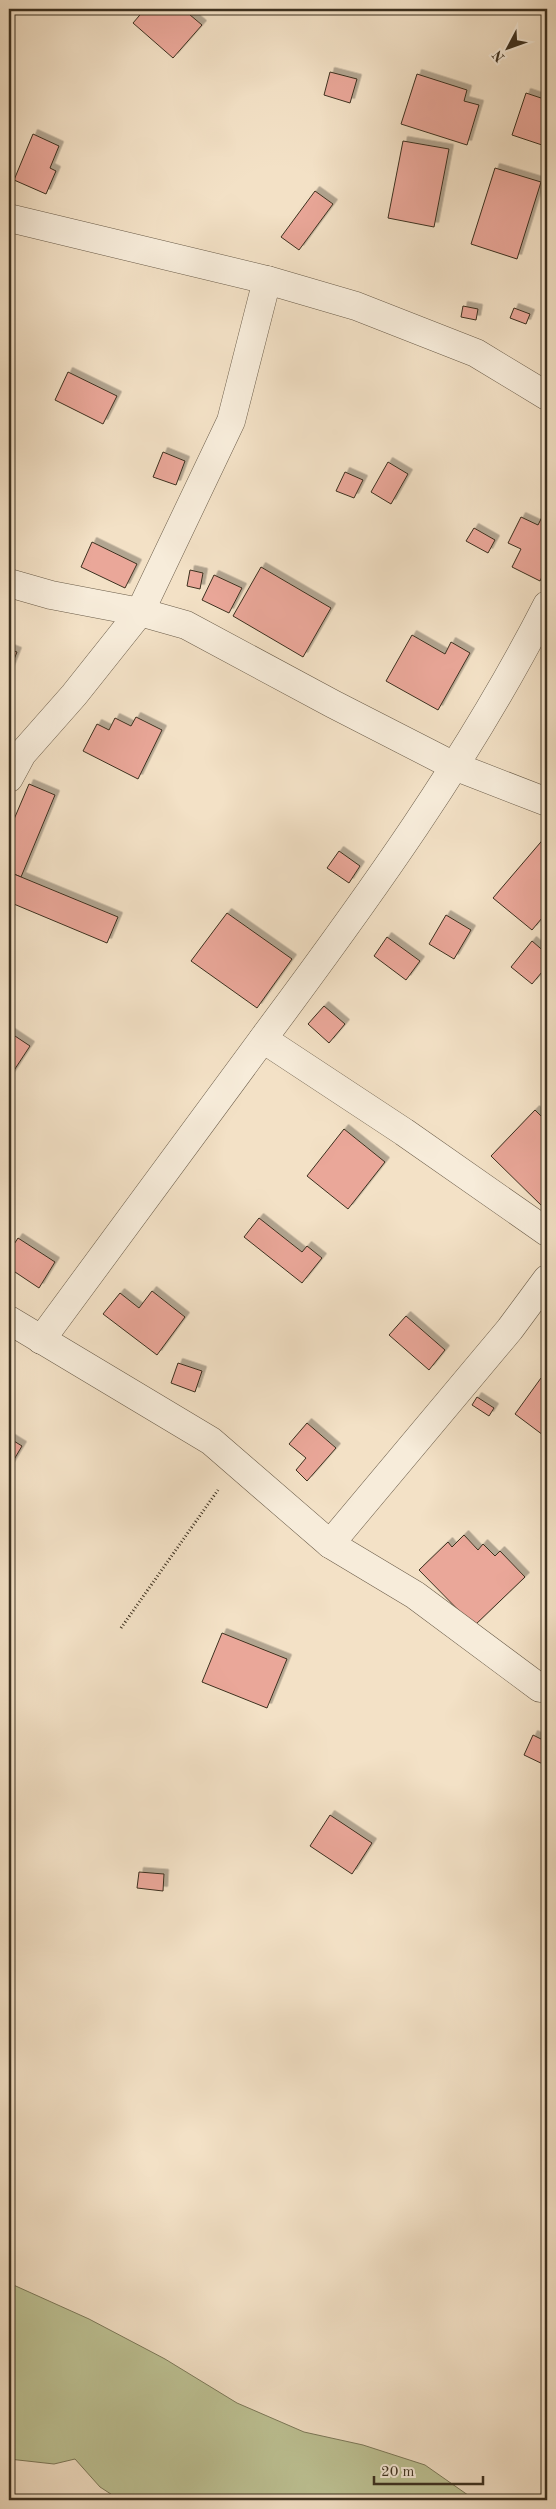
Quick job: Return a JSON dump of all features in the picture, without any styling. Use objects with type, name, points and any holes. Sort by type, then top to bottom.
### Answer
[{"type":"street","points":[[9,218],[266,280],[356,306],[476,353],[547,396]]},
{"type":"street","points":[[9,778],[22,754],[74,695],[140,612],[231,421],[266,280]]},
{"type":"street","points":[[9,583],[51,595],[140,612],[186,624],[333,704],[454,766],[547,802]]},
{"type":"street","points":[[41,1340],[333,944],[454,766],[522,654],[547,605]]},
{"type":"street","points":[[263,1039],[404,1132],[547,1232]]},
{"type":"street","points":[[330,1544],[510,1329],[547,1279]]},
{"type":"street","points":[[9,1320],[211,1441],[330,1544],[415,1595],[540,1688]]},
{"type":"path","points":[[121,1628],[237,1463]]},
{"type":"green space","points":[[9,2283],[89,2319],[165,2359],[237,2403],[304,2432],[363,2445],[425,2465],[475,2500],[120,2500],[100,2487],[75,2459],[54,2464],[9,2459]]},
{"type":"building","points":[[145,9],[183,9],[202,25],[173,58],[133,23]]},
{"type":"building","points":[[330,72],[357,79],[350,103],[324,95]]},
{"type":"building","points":[[417,74],[467,90],[464,101],[479,105],[467,145],[401,124]]},
{"type":"building","points":[[526,93],[547,100],[547,129],[542,145],[512,135]]},
{"type":"building","points":[[33,134],[59,146],[50,168],[56,171],[46,194],[14,180]]},
{"type":"building","points":[[403,141],[449,149],[434,227],[388,218]]},
{"type":"building","points":[[495,168],[541,182],[517,259],[471,244]]},
{"type":"building","points":[[315,191],[333,204],[299,250],[281,237]]},
{"type":"building","points":[[463,306],[478,309],[476,320],[461,317]]},
{"type":"building","points":[[514,308],[530,314],[526,324],[510,318]]},
{"type":"building","points":[[68,372],[117,396],[103,424],[55,400]]},
{"type":"building","points":[[163,452],[185,461],[176,485],[153,477]]},
{"type":"building","points":[[388,462],[408,474],[391,504],[371,492]]},
{"type":"building","points":[[345,472],[363,480],[354,498],[336,491]]},
{"type":"building","points":[[547,507],[547,566],[540,581],[512,567],[521,549],[508,543],[521,517],[538,525]]},
{"type":"building","points":[[474,528],[495,540],[488,553],[466,541]]},
{"type":"building","points":[[92,542],[137,564],[125,588],[81,567]]},
{"type":"building","points":[[261,567],[331,608],[303,657],[233,616]]},
{"type":"building","points":[[190,570],[203,573],[200,589],[187,586]]},
{"type":"building","points":[[214,575],[242,588],[229,613],[202,600]]},
{"type":"building","points":[[412,635],[445,654],[451,642],[470,653],[438,710],[386,681]]},
{"type":"building","points":[[9,649],[17,652],[9,672]]},
{"type":"building","points":[[136,717],[162,730],[138,779],[83,751],[97,724],[109,730],[115,718],[131,726]]},
{"type":"building","points":[[29,784],[55,795],[21,877],[9,872],[9,831]]},
{"type":"building","points":[[546,836],[547,912],[532,930],[493,898]]},
{"type":"building","points":[[339,851],[360,866],[349,883],[327,868]]},
{"type":"building","points":[[9,872],[118,917],[107,943],[9,902]]},
{"type":"building","points":[[227,913],[292,959],[257,1008],[191,961]]},
{"type":"building","points":[[446,915],[471,930],[454,959],[429,944]]},
{"type":"building","points":[[387,937],[420,961],[406,980],[374,956]]},
{"type":"building","points":[[532,941],[547,954],[547,966],[532,984],[511,967]]},
{"type":"building","points":[[324,1006],[345,1024],[329,1043],[308,1024]]},
{"type":"building","points":[[9,1032],[30,1046],[9,1078]]},
{"type":"building","points":[[535,1110],[547,1122],[547,1206],[545,1209],[491,1156]]},
{"type":"building","points":[[344,1129],[385,1162],[348,1209],[307,1176]]},
{"type":"building","points":[[259,1218],[302,1252],[307,1246],[322,1258],[302,1283],[244,1237]]},
{"type":"building","points":[[18,1238],[55,1262],[39,1288],[9,1268],[9,1252]]},
{"type":"building","points":[[152,1291],[185,1317],[157,1355],[103,1314],[120,1293],[139,1308]]},
{"type":"building","points":[[406,1316],[445,1350],[429,1370],[389,1335]]},
{"type":"building","points":[[178,1363],[202,1371],[195,1392],[171,1383]]},
{"type":"building","points":[[541,1378],[547,1382],[547,1438],[515,1414]]},
{"type":"building","points":[[477,1397],[494,1408],[489,1416],[472,1405]]},
{"type":"building","points":[[307,1423],[336,1448],[307,1481],[296,1470],[306,1458],[289,1444]]},
{"type":"building","points":[[9,1438],[22,1446],[9,1468]]},
{"type":"building","points":[[464,1535],[478,1550],[483,1544],[495,1556],[500,1551],[525,1577],[474,1626],[419,1570],[448,1542],[452,1547]]},
{"type":"building","points":[[222,1633],[287,1659],[267,1708],[202,1682]]},
{"type":"building","points":[[533,1735],[547,1742],[547,1766],[524,1755]]},
{"type":"building","points":[[547,1769],[547,1781],[543,1779]]},
{"type":"building","points":[[330,1815],[372,1843],[352,1874],[310,1846]]},
{"type":"building","points":[[139,1872],[164,1874],[163,1891],[137,1888]]}]
